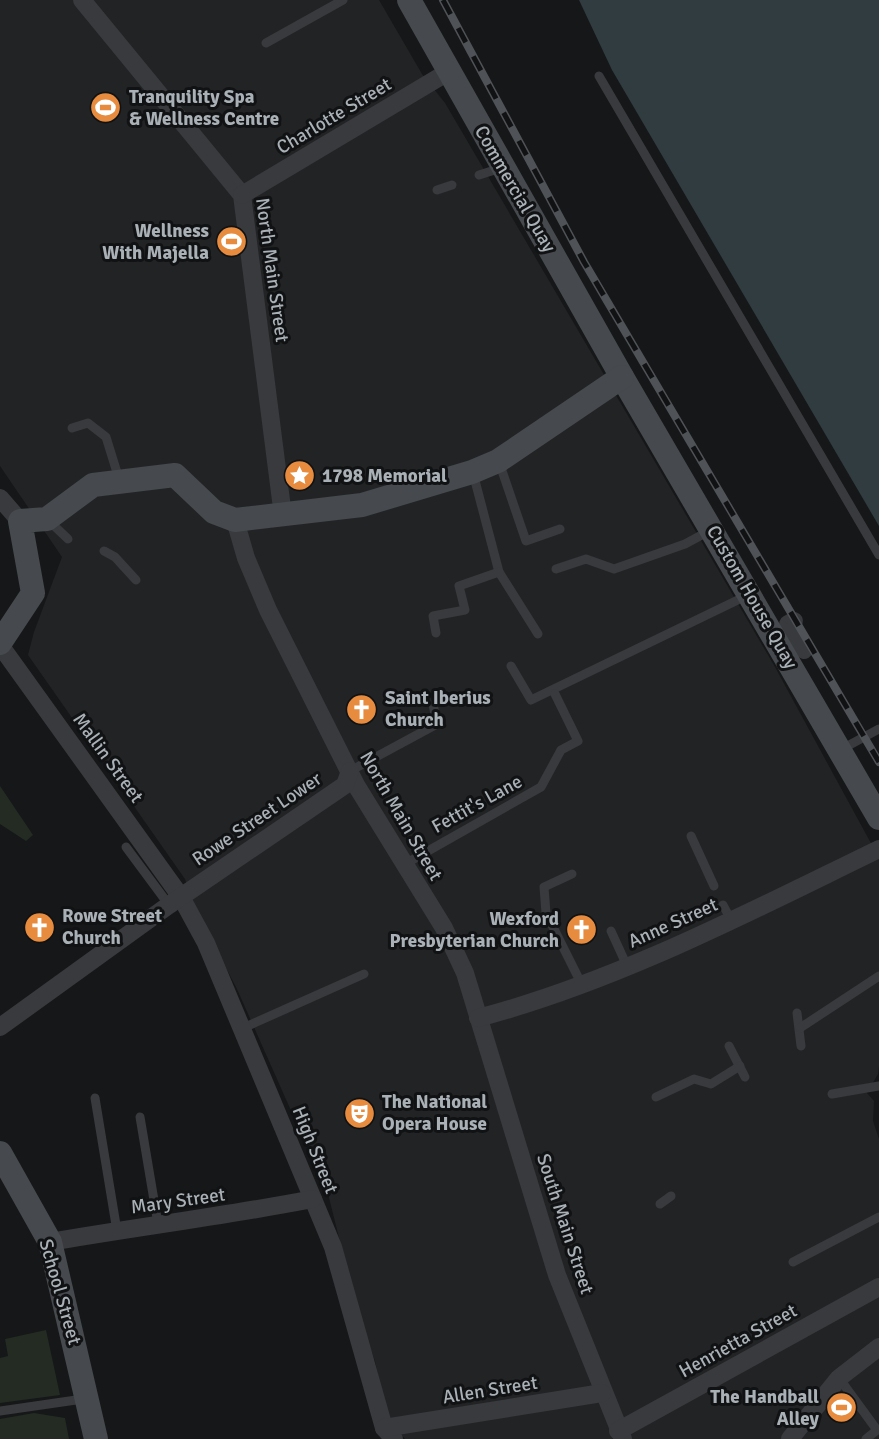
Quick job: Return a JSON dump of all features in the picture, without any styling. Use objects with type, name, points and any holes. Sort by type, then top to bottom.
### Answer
[{"type":"main road","name":"Commercial Quay","points":[[410,0],[448,72],[622,377]]},
{"type":"main road","points":[[0,644],[33,593],[20,522],[47,519],[93,485],[175,475],[214,512],[235,520],[362,505],[472,472],[498,461],[622,377]]},
{"type":"main road","name":"Custom House Quay","points":[[622,377],[751,594],[879,818]]},
{"type":"main road","name":"School Street","points":[[0,1153],[62,1236],[96,1439]]},
{"type":"street","name":"North Main Street","points":[[91,4],[242,195],[283,516]]},
{"type":"street","name":"Charlotte Street","points":[[242,195],[448,72]]},
{"type":"street","points":[[0,498],[20,522]]},
{"type":"street","name":"North Main Street","points":[[235,520],[246,558],[268,610],[350,771],[403,865],[444,928],[465,973],[478,1018]]},
{"type":"street","points":[[794,621],[788,624],[804,650]]},
{"type":"street","name":"Mallin Street","points":[[0,644],[175,901]]},
{"type":"street","name":"Rowe Street Lower","points":[[0,1027],[175,901],[345,785],[350,771]]},
{"type":"street","name":"Anne Street","points":[[478,1018],[548,1000],[627,966],[727,913],[879,849]]},
{"type":"street","name":"High Street","points":[[175,901],[206,943],[333,1247],[389,1434]]},
{"type":"street","name":"South Main Street","points":[[478,1018],[556,1275],[620,1435]]},
{"type":"street","name":"Mary Street","points":[[62,1236],[197,1221],[313,1199]]},
{"type":"street","name":"Henrietta Street","points":[[620,1435],[879,1287]]},
{"type":"street","points":[[790,1439],[839,1377],[879,1347]]},
{"type":"street","name":"Allen Street","points":[[389,1434],[603,1393]]},
{"type":"lane","points":[[266,43],[343,0]]},
{"type":"lane","points":[[599,76],[879,555]]},
{"type":"lane","points":[[479,175],[502,167]]},
{"type":"lane","points":[[437,190],[452,185]]},
{"type":"lane","points":[[72,428],[89,423],[106,437],[120,480]]},
{"type":"lane","points":[[498,461],[526,541],[560,529]]},
{"type":"lane","points":[[472,472],[499,572],[538,634]]},
{"type":"lane","points":[[47,519],[68,539]]},
{"type":"lane","points":[[556,569],[586,559],[614,569],[685,544],[712,529]]},
{"type":"lane","points":[[103,551],[115,557],[136,580]]},
{"type":"lane","points":[[436,633],[433,616],[465,610],[459,586],[499,572]]},
{"type":"lane","points":[[511,666],[531,700],[751,594]]},
{"type":"lane","name":"Fettit's Lane","points":[[403,865],[541,787],[561,750],[578,741],[555,694]]},
{"type":"lane","points":[[350,771],[437,723],[433,704]]},
{"type":"lane","points":[[840,750],[879,729]]},
{"type":"lane","points":[[691,836],[714,886]]},
{"type":"lane","points":[[125,847],[175,901]]},
{"type":"lane","points":[[572,874],[544,887],[546,913],[582,985]]},
{"type":"lane","points":[[611,931],[627,966]]},
{"type":"lane","points":[[243,1028],[364,974]]},
{"type":"lane","points":[[800,1028],[879,976]]},
{"type":"lane","points":[[797,1013],[801,1045]]},
{"type":"lane","points":[[729,1046],[745,1077]]},
{"type":"lane","points":[[656,1097],[694,1079],[711,1084],[740,1066]]},
{"type":"lane","points":[[832,1094],[879,1086]]},
{"type":"lane","points":[[96,1098],[117,1231]]},
{"type":"lane","points":[[140,1117],[158,1224]]},
{"type":"lane","points":[[660,1204],[671,1196]]},
{"type":"lane","points":[[793,1262],[879,1217]]},
{"type":"lane","points":[[839,1377],[877,1430],[866,1439]]},
{"type":"lane","points":[[0,1411],[88,1398]]},
{"type":"shaded area","points":[[0,0],[379,0],[422,74],[445,103],[775,667],[879,858],[879,1066],[878,1074],[867,1093],[874,1101],[873,1121],[879,1139],[879,1439],[405,1439],[387,1417],[375,1361],[359,1317],[321,1166],[316,1167],[237,989],[193,905],[185,879],[28,655],[62,557],[0,466]]},
{"type":"shaded area","points":[[579,0],[879,0],[879,526],[612,70]]},
{"type":"shaded area","points":[[0,786],[33,835],[26,841],[0,824]]},
{"type":"shaded area","points":[[46,1330],[60,1395],[0,1403],[0,1358],[8,1356],[5,1339]]},
{"type":"shaded area","points":[[34,1413],[65,1418],[69,1439],[0,1439],[0,1419]]},
{"type":"railway","points":[[443,0],[584,262],[879,762]]},
{"type":"place","name":"Tranquility Spa & Wellness Centre","points":[[106,108]]},
{"type":"place","name":"Wellness With Majella","points":[[232,242]]},
{"type":"place","name":"1798 Memorial","points":[[299,476]]},
{"type":"place","name":"Saint Iberius Church","points":[[362,709]]},
{"type":"place","name":"Rowe Street Church","points":[[39,927]]},
{"type":"place","name":"Wexford Presbyterian Church","points":[[582,930]]},
{"type":"place","name":"The National Opera House","points":[[359,1113]]},
{"type":"place","name":"The Handball Alley","points":[[842,1408]]}]
